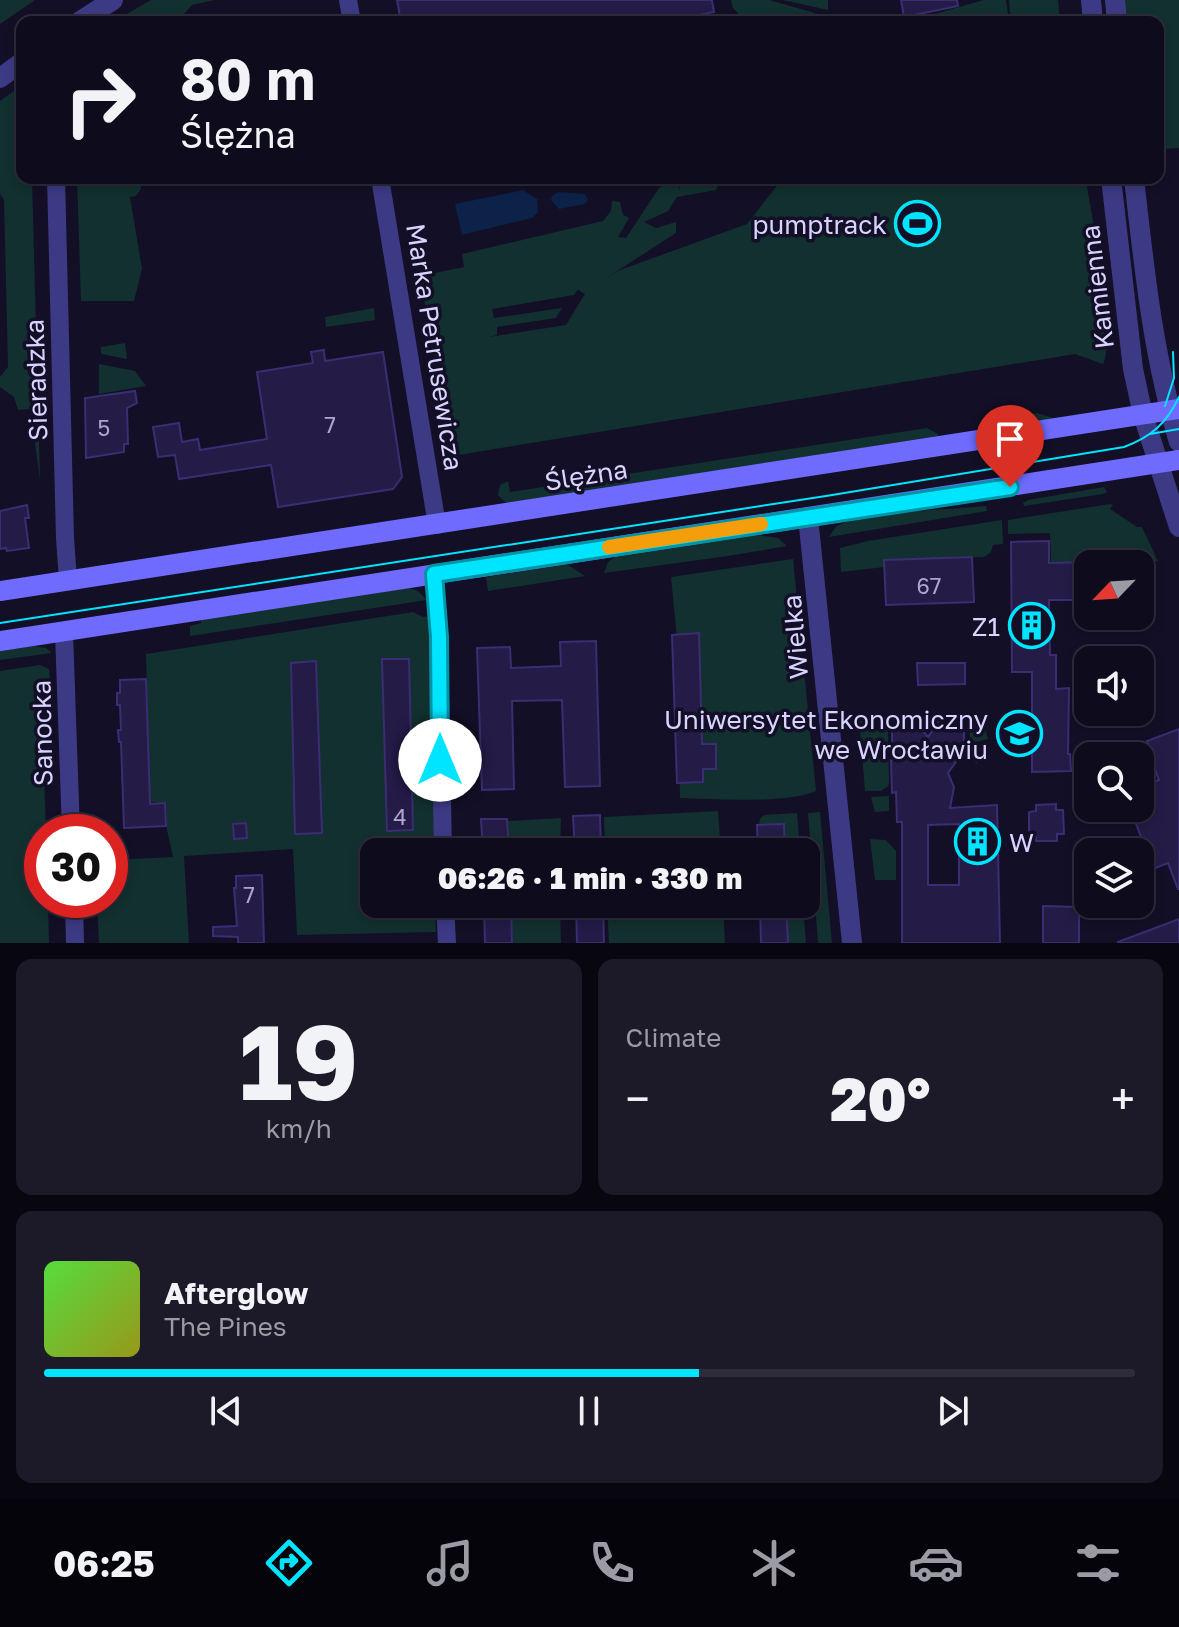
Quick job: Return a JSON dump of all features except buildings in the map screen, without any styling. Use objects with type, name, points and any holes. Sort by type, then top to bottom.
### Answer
[{"type":"main road","name":"Ślężna","points":[[0,591],[1174,410]]},
{"type":"main road","points":[[0,641],[1179,460]]},
{"type":"street","points":[[88,16],[113,0]]},
{"type":"street","name":"Sieradzka","points":[[56,184],[68,580]]},
{"type":"street","name":"Marka Petrusewicza","points":[[381,184],[437,525]]},
{"type":"street","name":"Kamienna","points":[[1112,184],[1132,356],[1143,415],[1179,527]]},
{"type":"street","name":"Kamienna","points":[[1135,184],[1148,298],[1179,442]]},
{"type":"street","name":"Wielka","points":[[808,517],[852,943]]},
{"type":"street","points":[[434,574],[439,637],[443,838]]},
{"type":"street","name":"Sanocka","points":[[64,632],[70,814]]},
{"type":"street","points":[[74,918],[75,943]]},
{"type":"street","points":[[446,918],[447,943]]},
{"type":"green space","points":[[0,0],[35,0],[0,24]]},
{"type":"green space","points":[[151,0],[214,0],[192,5],[182,16],[123,16]]},
{"type":"green space","points":[[731,0],[769,0],[815,13],[816,16],[740,16]]},
{"type":"green space","points":[[783,0],[828,0],[828,10]]},
{"type":"green space","points":[[984,0],[1006,0],[1008,14],[996,16],[928,16]]},
{"type":"green space","points":[[1009,0],[1058,0],[1059,16],[1010,16]]},
{"type":"green space","points":[[1123,0],[1179,0],[1179,148],[1164,149],[1164,16],[1125,16]]},
{"type":"green space","points":[[16,89],[16,184],[32,184],[40,479],[30,409],[18,410],[14,397],[0,387],[0,377],[8,367],[4,200],[0,194],[0,101]]},
{"type":"green space","points":[[77,184],[140,184],[141,189],[136,196],[130,197],[142,269],[134,301],[81,301]]},
{"type":"green space","points":[[666,184],[680,184],[679,190],[681,184],[718,184],[716,190],[677,197],[668,211],[644,222],[656,228],[676,222],[676,233],[608,277],[747,224],[778,184],[1087,184],[1106,300],[1107,347],[1103,364],[1075,354],[452,456],[420,276],[464,267],[462,254],[603,221],[611,211],[612,201],[620,202],[623,215],[629,218],[618,237],[626,238],[659,188]],"holes":[[[578,290],[585,294],[566,325],[489,337],[497,335],[497,327],[556,318],[562,308],[494,318],[492,309],[574,295]]]},
{"type":"green space","points":[[374,308],[375,320],[326,327],[325,317]]},
{"type":"green space","points":[[125,343],[127,359],[101,354],[101,347]]},
{"type":"green space","points":[[99,364],[135,371],[146,386],[99,394]]},
{"type":"green space","points":[[1037,413],[1056,419],[990,428],[1017,415]]},
{"type":"green space","points":[[927,428],[938,436],[507,504],[498,495],[500,485],[508,481],[510,492]]},
{"type":"green space","points":[[1104,487],[1107,492],[1103,494],[1024,506],[1023,503],[1028,500]]},
{"type":"green space","points":[[1110,504],[1113,505],[1110,509],[1137,527],[1142,527],[1153,550],[1074,550],[1074,563],[1051,563],[1050,533],[1008,534],[1008,520]]},
{"type":"green space","points":[[986,506],[987,511],[829,537],[836,527],[865,517]]},
{"type":"green space","points":[[1002,520],[1003,544],[993,545],[991,552],[984,557],[885,560],[885,567],[841,572],[840,548]]},
{"type":"green space","points":[[757,535],[778,538],[787,546],[604,573],[608,562],[616,556]]},
{"type":"green space","points":[[793,559],[816,791],[769,799],[680,798],[677,639],[671,577]]},
{"type":"green space","points":[[567,564],[585,576],[488,591],[486,577]]},
{"type":"green space","points":[[409,588],[418,591],[427,600],[190,636],[190,626],[201,623],[201,619]]},
{"type":"green space","points":[[413,612],[423,617],[431,616],[434,838],[360,838],[360,918],[436,918],[436,932],[297,935],[293,849],[184,856],[189,943],[99,943],[98,918],[128,918],[128,859],[173,857],[167,830],[166,803],[150,802],[146,654]]},
{"type":"green space","points":[[34,646],[46,648],[52,653],[0,660],[0,651]]},
{"type":"green space","points":[[40,665],[49,669],[50,685],[41,691],[45,814],[24,814],[24,918],[48,918],[49,943],[0,943],[0,671]]},
{"type":"green space","points":[[859,718],[864,723],[864,730],[888,730],[889,782],[881,791],[865,791]]},
{"type":"green space","points":[[982,719],[988,739],[977,742],[977,764],[969,756],[970,727],[980,726]]},
{"type":"green space","points":[[889,796],[889,811],[875,812],[871,797]]},
{"type":"green space","points":[[718,811],[720,838],[605,838],[604,817]]},
{"type":"green space","points":[[820,812],[832,943],[818,943],[820,838],[810,838],[808,813]]},
{"type":"green space","points":[[797,813],[799,838],[784,838],[783,824],[759,825],[764,815]]},
{"type":"green space","points":[[561,818],[560,838],[509,838],[508,821]]},
{"type":"green space","points":[[870,839],[886,840],[896,851],[896,880],[875,880]]},
{"type":"green space","points":[[512,918],[560,918],[561,943],[513,943]]},
{"type":"green space","points":[[608,918],[724,918],[725,943],[609,943]]},
{"type":"green space","points":[[787,918],[804,918],[806,943],[788,943]]},
{"type":"water","points":[[523,190],[537,199],[538,212],[532,218],[462,235],[455,204]]},
{"type":"water","points":[[558,192],[585,194],[588,200],[584,204],[559,209],[551,200]]},
{"type":"tram line","points":[[1165,406],[1174,378],[1173,352]]},
{"type":"tram line","points":[[0,623],[1124,447],[1157,428],[1179,397]]},
{"type":"tram line","points":[[1150,434],[1179,429]]},
{"type":"slow traffic","points":[[609,547],[761,524]]},
{"type":"place","name":"pumptrack","points":[[918,224]]},
{"type":"place","name":"Z1","points":[[1031,626]]},
{"type":"place","name":"Uniwersytet Ekonomiczny we Wrocławiu","points":[[1019,734]]},
{"type":"place","name":"W","points":[[978,842]]},
{"type":"route","points":[[440,760],[438,605],[434,574],[1010,487]]}]
